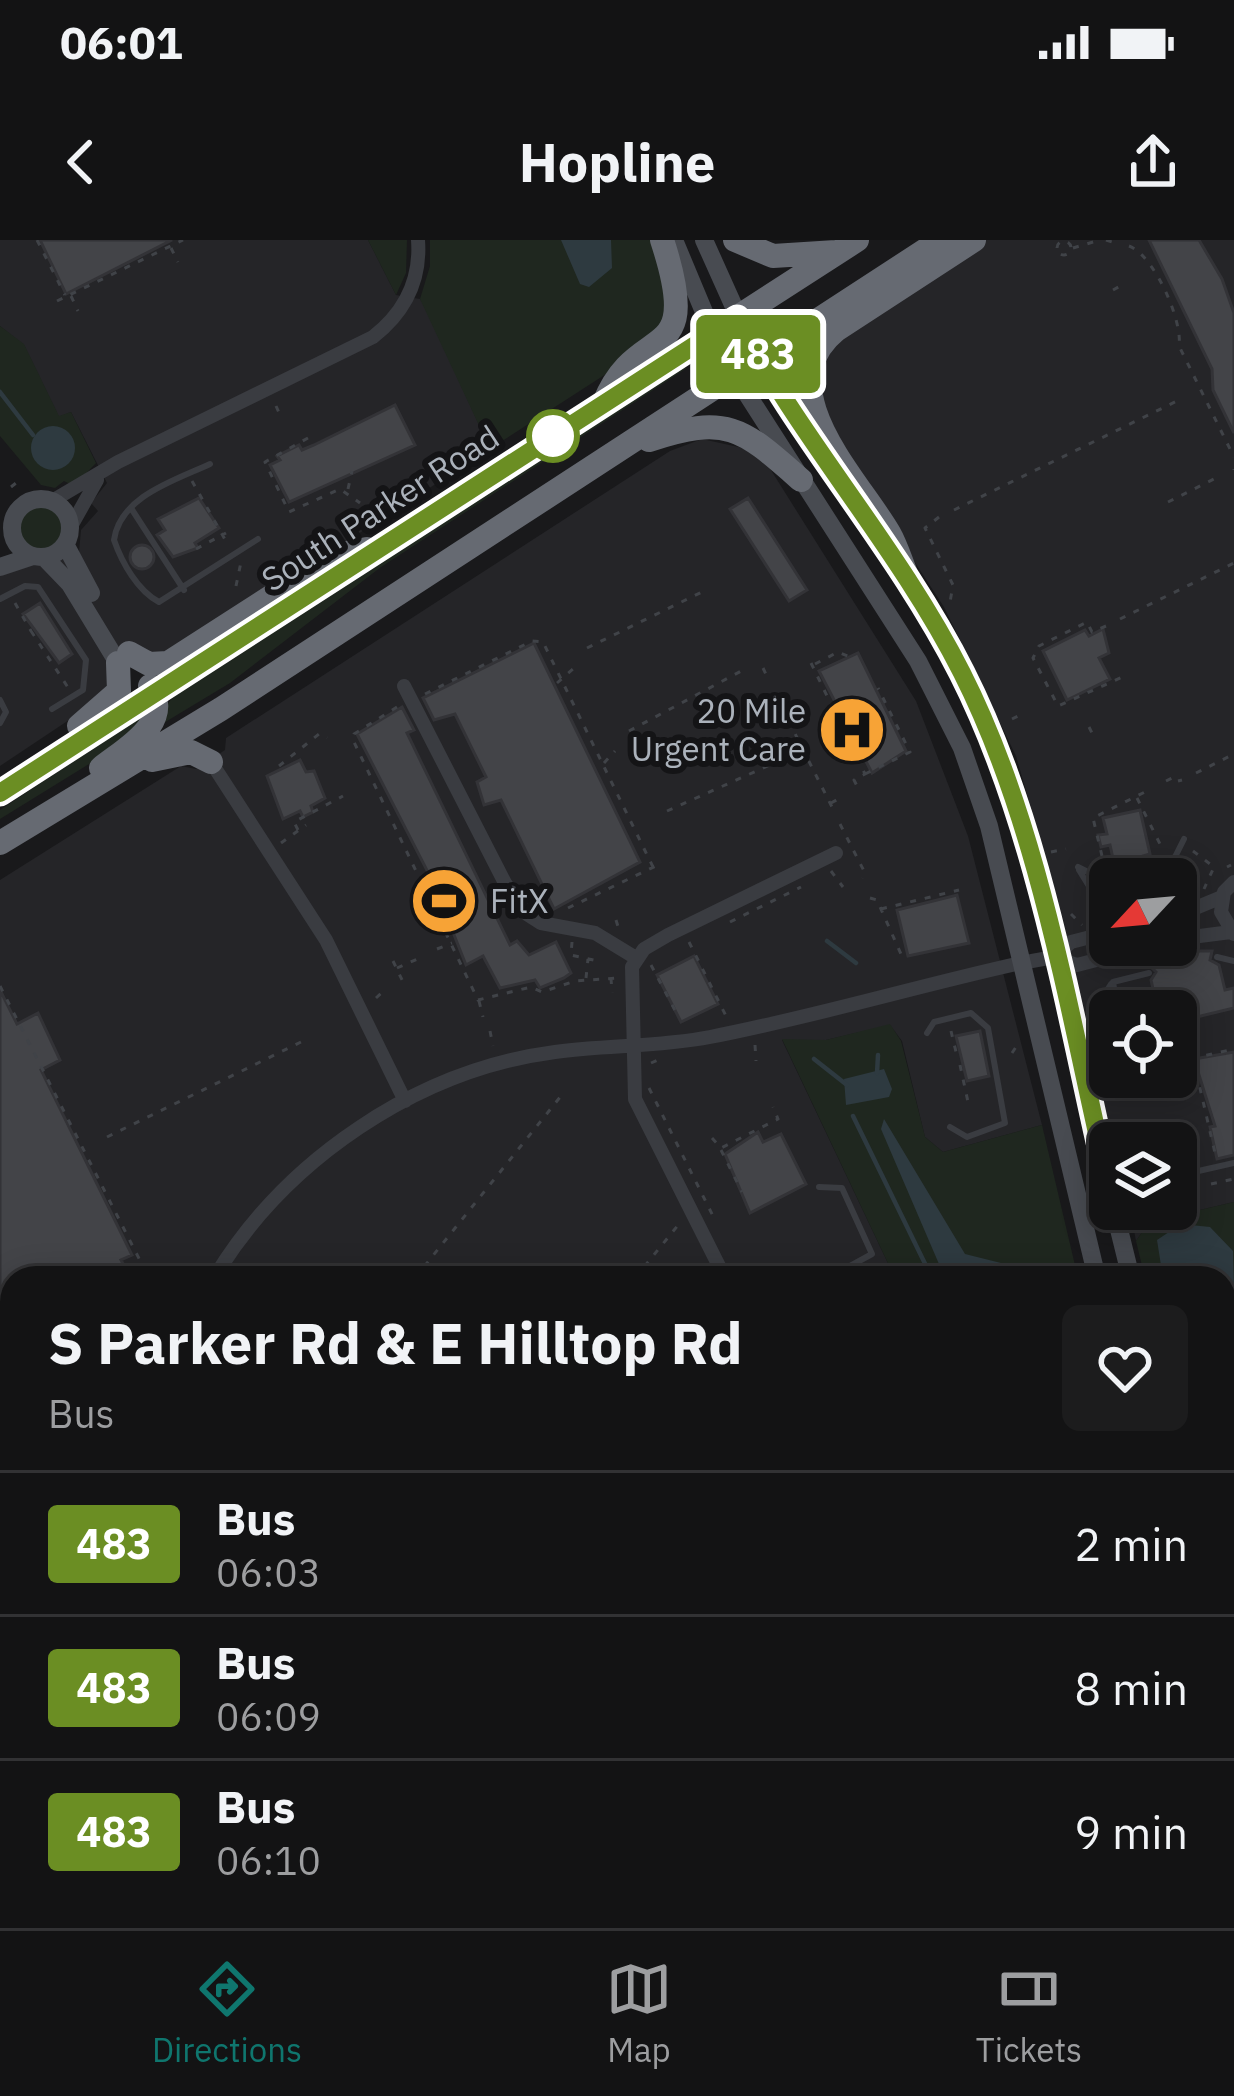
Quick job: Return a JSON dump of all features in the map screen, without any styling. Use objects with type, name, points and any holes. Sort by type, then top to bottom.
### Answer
[{"type":"highway","points":[[604,403],[616,375],[656,348],[676,318],[678,287],[662,240]]},
{"type":"highway","points":[[735,240],[772,256],[848,246]]},
{"type":"highway","points":[[0,843],[221,709],[941,240]]},
{"type":"highway","points":[[907,576],[892,537],[819,423],[811,400],[810,370],[821,344],[836,330],[974,240]]},
{"type":"highway","name":"South Parker Road","points":[[0,791],[848,246]]},
{"type":"highway","points":[[613,452],[679,430],[718,424],[750,436],[801,480]]},
{"type":"highway","points":[[123,658],[169,663],[336,555],[381,547]]},
{"type":"highway","points":[[23,829],[144,735],[157,710],[154,693],[123,658]]},
{"type":"highway","points":[[0,791],[113,698],[123,658]]},
{"type":"highway","points":[[140,759],[168,761],[190,752],[211,762],[221,709]]},
{"type":"main road","points":[[674,240],[712,334],[734,374],[918,661],[952,726],[982,802],[1094,1266]]},
{"type":"main road","points":[[704,240],[759,357],[907,576],[990,733],[1028,848],[1094,1122]]},
{"type":"main road","points":[[0,537],[28,502],[52,501],[65,512],[68,536],[123,658]]},
{"type":"main road","points":[[13,519],[15,542],[70,584],[123,658]]},
{"type":"main road","points":[[0,567],[39,556],[68,536]]},
{"type":"main road","points":[[1119,1230],[1128,1266]]},
{"type":"street","points":[[52,501],[373,337],[394,319],[411,291],[418,240]]},
{"type":"street","points":[[68,536],[99,476]]},
{"type":"street","points":[[404,686],[515,900],[541,923],[605,938],[642,960]]},
{"type":"street","points":[[211,762],[326,940],[406,1101]]},
{"type":"street","points":[[718,1266],[635,1099],[630,977],[668,935],[836,853]]},
{"type":"street","points":[[1197,907],[1222,897],[1234,882]]},
{"type":"street","points":[[1197,937],[1232,933],[1220,912],[1222,897]]},
{"type":"street","points":[[1054,957],[1071,942],[1089,937]]},
{"type":"street","points":[[224,1266],[299,1175],[406,1101],[499,1064],[710,1037],[1021,962],[1054,957],[1077,965],[1089,962]]},
{"type":"lane","points":[[210,464],[131,508],[114,540],[129,570],[154,600],[184,590],[259,539]]},
{"type":"lane","points":[[131,508],[184,590]]},
{"type":"lane","points":[[0,599],[25,586],[38,587],[86,660],[83,690],[52,709]]},
{"type":"lane","points":[[0,700],[6,712],[0,723]]},
{"type":"lane","points":[[1172,858],[1181,840]]},
{"type":"lane","points":[[1089,872],[1078,866],[1089,886]]},
{"type":"lane","points":[[1217,957],[1234,961]]},
{"type":"lane","points":[[1106,990],[1113,982],[1149,973]]},
{"type":"lane","points":[[1113,982],[1114,990]]},
{"type":"lane","points":[[926,1033],[934,1022],[971,1013],[980,1016],[988,1028],[1005,1123],[967,1137],[950,1127]]},
{"type":"lane","points":[[1197,1171],[1234,1163]]},
{"type":"lane","points":[[819,1187],[842,1188],[872,1254],[850,1266]]},
{"type":"path","points":[[37,240],[78,310]]},
{"type":"path","points":[[57,301],[183,240]]},
{"type":"path","points":[[1072,244],[1115,242]]},
{"type":"path","points":[[171,246],[178,262]]},
{"type":"path","points":[[1129,246],[1141,250],[1156,280],[1198,391],[1234,457]]},
{"type":"path","points":[[1113,290],[1122,285]]},
{"type":"path","points":[[954,510],[1179,400]]},
{"type":"path","points":[[1210,410],[1220,405]]},
{"type":"path","points":[[276,406],[280,415]]},
{"type":"path","points":[[308,438],[265,462],[289,512],[332,491],[347,491],[360,503]]},
{"type":"path","points":[[347,491],[352,471]]},
{"type":"path","points":[[1168,502],[1216,478]]},
{"type":"path","points":[[192,481],[232,549]]},
{"type":"path","points":[[939,517],[925,528],[953,585],[950,602]]},
{"type":"path","points":[[196,549],[223,534]]},
{"type":"path","points":[[236,586],[240,561]]},
{"type":"path","points":[[1120,619],[1234,563]]},
{"type":"path","points":[[587,647],[706,590]]},
{"type":"path","points":[[14,596],[70,690]]},
{"type":"path","points":[[16,606],[31,596]]},
{"type":"path","points":[[1106,626],[1092,632],[1087,622],[1034,649],[1033,658],[1062,707],[1127,675]]},
{"type":"path","points":[[418,697],[536,640],[543,642],[653,867]]},
{"type":"path","points":[[850,657],[838,652],[812,664],[865,774]]},
{"type":"path","points":[[560,681],[574,668]]},
{"type":"path","points":[[763,668],[769,681]]},
{"type":"path","points":[[629,731],[746,669]]},
{"type":"path","points":[[1047,686],[1056,682]]},
{"type":"path","points":[[858,788],[854,780],[910,752],[878,688]]},
{"type":"path","points":[[775,694],[831,806],[842,797]]},
{"type":"path","points":[[404,704],[354,734],[356,744],[483,1017]]},
{"type":"path","points":[[1012,719],[1024,713]]},
{"type":"path","points":[[1089,728],[1094,737]]},
{"type":"path","points":[[279,766],[319,734],[327,738]]},
{"type":"path","points":[[346,743],[356,744]]},
{"type":"path","points":[[796,753],[802,749]]},
{"type":"path","points":[[604,769],[615,751]]},
{"type":"path","points":[[1196,772],[1234,754]]},
{"type":"path","points":[[668,811],[781,760]]},
{"type":"path","points":[[1166,781],[1179,779]]},
{"type":"path","points":[[1102,856],[1093,818],[1151,788]]},
{"type":"path","points":[[298,830],[294,822],[343,796]]},
{"type":"path","points":[[1136,796],[1163,849],[1181,840]]},
{"type":"path","points":[[840,824],[864,871],[862,878]]},
{"type":"path","points":[[279,844],[305,826]]},
{"type":"path","points":[[1148,845],[1159,842]]},
{"type":"path","points":[[1190,848],[1214,867],[1197,894]]},
{"type":"path","points":[[1051,852],[1066,849]]},
{"type":"path","points":[[568,908],[662,863]]},
{"type":"path","points":[[824,871],[833,872],[843,887]]},
{"type":"path","points":[[723,920],[730,922],[801,890],[799,884],[812,877]]},
{"type":"path","points":[[595,887],[599,894]]},
{"type":"path","points":[[881,909],[959,890]]},
{"type":"path","points":[[870,898],[881,909],[904,961]]},
{"type":"path","points":[[616,920],[619,934]]},
{"type":"path","points":[[574,928],[571,955],[598,962]]},
{"type":"path","points":[[695,934],[687,938],[728,1019]]},
{"type":"path","points":[[894,943],[904,941]]},
{"type":"path","points":[[437,950],[452,943]]},
{"type":"path","points":[[687,955],[694,951]]},
{"type":"path","points":[[642,960],[656,954]]},
{"type":"path","points":[[397,968],[422,957]]},
{"type":"path","points":[[586,980],[589,959]]},
{"type":"path","points":[[642,960],[643,973]]},
{"type":"path","points":[[642,960],[678,1016]]},
{"type":"path","points":[[394,961],[404,984]]},
{"type":"path","points":[[478,1000],[619,978],[617,970]]},
{"type":"path","points":[[611,978],[612,993]]},
{"type":"path","points":[[642,985],[661,986]]},
{"type":"path","points":[[0,986],[143,1266]]},
{"type":"path","points":[[376,998],[386,989]]},
{"type":"path","points":[[957,1056],[950,1029],[966,1024]]},
{"type":"path","points":[[490,1031],[493,1046]]},
{"type":"path","points":[[107,1137],[305,1040]]},
{"type":"path","points":[[752,1043],[756,1061]]},
{"type":"path","points":[[1012,1053],[1016,1047]]},
{"type":"path","points":[[1197,1057],[1234,1049]]},
{"type":"path","points":[[647,1059],[648,1075],[714,1218]]},
{"type":"path","points":[[960,1065],[968,1102]]},
{"type":"path","points":[[1197,1075],[1217,1161]]},
{"type":"path","points":[[425,1266],[561,1096]]},
{"type":"path","points":[[721,1148],[778,1119],[772,1107]]},
{"type":"path","points":[[712,1138],[742,1192]]},
{"type":"path","points":[[1211,1184],[1234,1179]]},
{"type":"path","points":[[645,1266],[683,1220]]},
{"type":"shaded area","points":[[0,240],[368,240],[396,295],[420,299],[427,310],[490,449],[170,655],[133,650],[105,696],[0,766],[0,574],[79,552],[81,530],[98,511],[91,503],[107,483],[71,412],[59,417],[24,345],[0,326]]},
{"type":"shaded area","points":[[368,240],[407,240],[406,273],[396,295]]},
{"type":"shaded area","points":[[430,240],[657,240],[673,308],[637,354],[490,449],[420,299],[430,266]]},
{"type":"shaded area","points":[[561,240],[611,240],[612,268],[589,287],[580,284]]},
{"type":"shaded area","points":[[984,240],[1234,240],[1234,1202],[1197,1211],[1197,1122],[1108,1122],[1103,1098],[1197,1098],[1197,990],[1089,990],[1089,1035],[1063,919],[1016,756],[944,607],[863,483],[818,396],[831,345]]},
{"type":"shaded area","points":[[0,326],[24,344],[59,416],[71,412],[96,463],[74,486],[64,481],[55,488],[41,485],[0,436]]},
{"type":"shaded area","points":[[687,368],[381,567],[230,683],[162,724],[164,708],[175,695]]},
{"type":"shaded area","points":[[53,426],[69,432],[75,448],[69,464],[53,470],[37,464],[31,448],[37,432]]},
{"type":"shaded area","points":[[702,439],[752,450],[769,467],[916,701],[968,836],[1042,1125],[943,1152],[925,1137],[902,1041],[890,1025],[826,1040],[782,1040],[889,1266],[0,1266],[0,880],[181,766],[196,769],[225,750],[226,738],[670,451]]},
{"type":"shaded area","points":[[41,506],[56,513],[63,528],[56,543],[41,550],[26,543],[19,528],[26,513]]},
{"type":"shaded area","points":[[143,715],[136,735],[0,819],[0,810]]},
{"type":"shaded area","points":[[890,1024],[901,1041],[925,1137],[943,1152],[1042,1125],[1075,1266],[889,1266],[782,1039],[826,1040]]},
{"type":"shaded area","points":[[884,1069],[892,1089],[889,1097],[846,1105],[844,1079]]},
{"type":"shaded area","points":[[884,1119],[965,1254],[1013,1266],[940,1266],[881,1129]]},
{"type":"shaded area","points":[[1234,1202],[1234,1266],[1142,1266],[1136,1241],[1144,1230],[1197,1230],[1197,1211]]},
{"type":"shaded area","points":[[1210,1227],[1233,1251],[1233,1266],[1161,1266],[1157,1240],[1172,1230]]},
{"type":"building","points":[[40,240],[172,240],[66,294]]},
{"type":"building","points":[[1149,240],[1199,240],[1222,279],[1234,313],[1234,433],[1213,390],[1212,369]]},
{"type":"building","points":[[395,405],[415,445],[289,502],[270,465],[280,460],[277,456],[299,445],[302,450],[314,445]]},
{"type":"building","points":[[199,498],[219,528],[195,543],[198,548],[173,557],[157,535],[165,530],[158,519]]},
{"type":"building","points":[[748,498],[807,590],[789,601],[730,509]]},
{"type":"building","points":[[142,545],[154,557],[142,569],[130,557]]},
{"type":"building","points":[[40,603],[72,654],[59,663],[23,614]]},
{"type":"building","points":[[1103,629],[1109,653],[1099,658],[1110,679],[1067,700],[1043,651],[1085,630],[1089,636]]},
{"type":"building","points":[[534,643],[640,862],[554,909],[501,800],[484,805],[477,782],[486,777],[455,714],[434,720],[423,698]]},
{"type":"building","points":[[858,653],[906,751],[872,773],[819,671]]},
{"type":"building","points":[[402,707],[414,730],[407,733],[510,945],[517,941],[529,955],[556,942],[571,973],[564,978],[540,988],[535,980],[500,988],[483,956],[466,965],[433,882],[357,734]]},
{"type":"building","points":[[300,760],[306,772],[314,771],[325,798],[303,817],[300,811],[283,819],[267,776]]},
{"type":"building","points":[[1140,810],[1150,854],[1113,858],[1110,845],[1101,847],[1098,835],[1107,834],[1103,818]]},
{"type":"building","points":[[957,895],[969,943],[908,956],[897,910]]},
{"type":"building","points":[[1197,951],[1212,951],[1210,960],[1219,965],[1225,990],[1234,988],[1234,1008],[1197,1017],[1197,990],[1153,990],[1151,980],[1156,972],[1150,966],[1197,966]]},
{"type":"building","points":[[694,956],[718,1004],[681,1022],[657,975]]},
{"type":"building","points":[[0,990],[17,1024],[38,1013],[60,1060],[41,1070],[132,1255],[121,1260],[124,1266],[0,1266]]},
{"type":"building","points":[[980,1031],[989,1076],[967,1081],[956,1036]]},
{"type":"building","points":[[1234,1052],[1234,1155],[1217,1159],[1210,1127],[1215,1126],[1197,1058]]},
{"type":"building","points":[[758,1132],[763,1142],[781,1134],[806,1184],[750,1213],[725,1154]]},
{"type":"waterway","points":[[0,392],[33,435]]},
{"type":"waterway","points":[[827,941],[856,963]]},
{"type":"waterway","points":[[877,1073],[878,1055]]},
{"type":"waterway","points":[[814,1059],[847,1085]]},
{"type":"waterway","points":[[853,1116],[926,1266]]},
{"type":"bus line","name":"483","points":[[0,793],[737,318],[917,592],[990,733],[1028,848],[1094,1122]]},
{"type":"place","name":"20 Mile Urgent Care","points":[[852,730]]},
{"type":"place","name":"FitX","points":[[444,901]]}]
